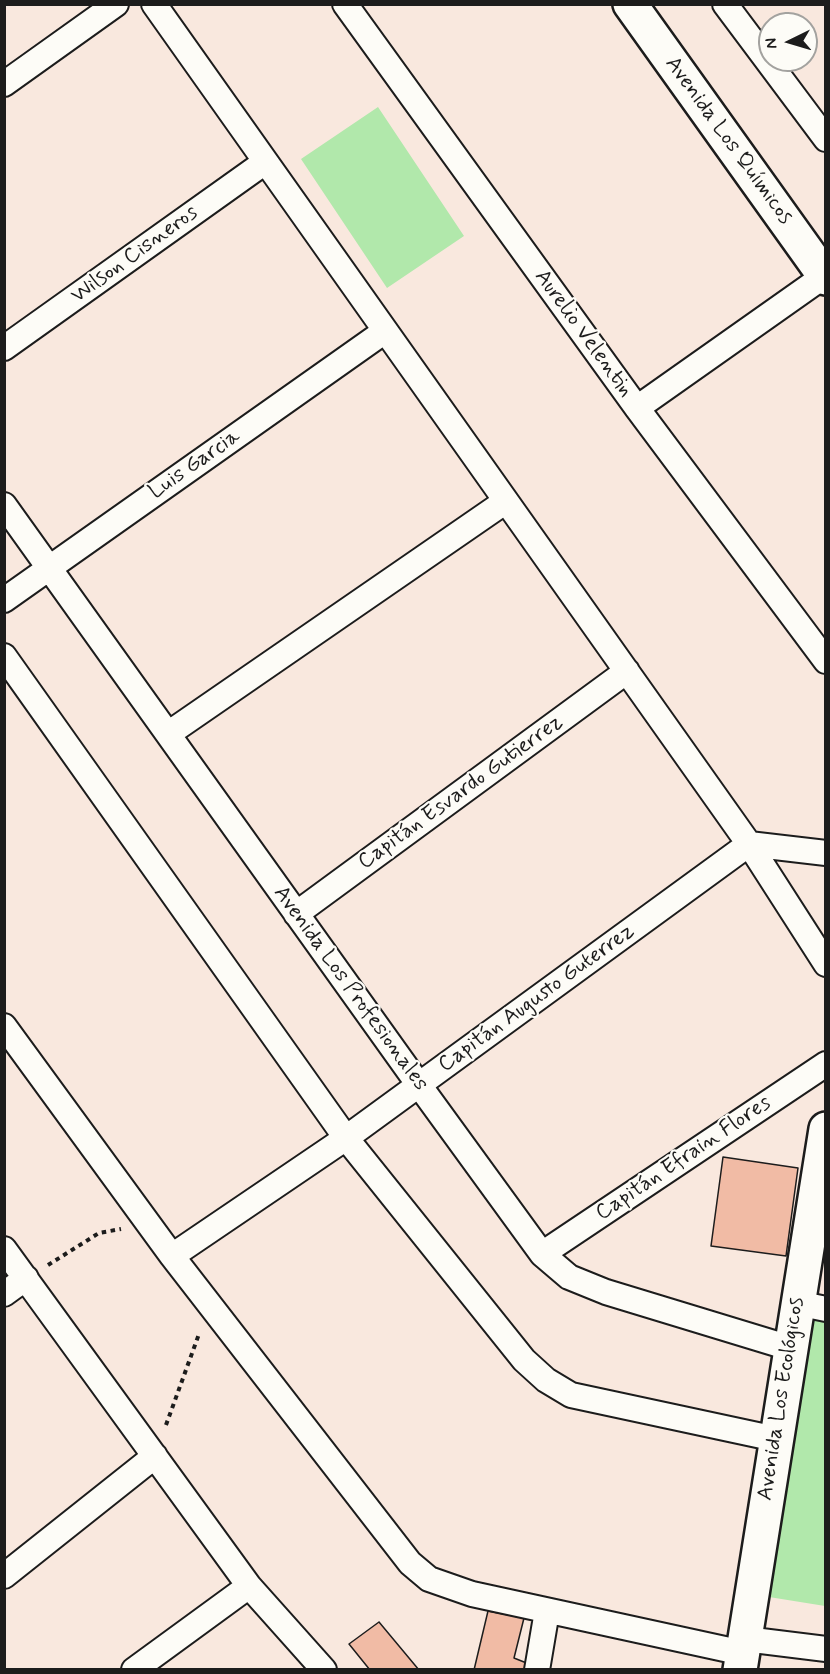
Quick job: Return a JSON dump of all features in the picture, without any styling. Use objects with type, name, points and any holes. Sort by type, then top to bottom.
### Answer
[{"type":"main road","name":"Avenida Los Químicos","points":[[630,4],[825,276]]},
{"type":"main road","name":"Avenida Los Ecológicos","points":[[743,1654],[790,1348],[811,1306],[825,1129]]},
{"type":"street","points":[[4,84],[116,4]]},
{"type":"street","points":[[154,4],[749,844],[825,964]]},
{"type":"street","name":"Aurelio Velentin","points":[[345,4],[637,408],[825,661]]},
{"type":"street","points":[[725,4],[825,139]]},
{"type":"street","name":"Wilson Cisneros","points":[[4,348],[265,162]]},
{"type":"street","points":[[637,408],[825,276]]},
{"type":"street","name":"Luis Garcia","points":[[4,600],[385,331]]},
{"type":"street","points":[[168,734],[506,501]]},
{"type":"street","name":"Avenida Los Profesionales","points":[[4,505],[542,1254],[569,1277],[606,1292],[790,1348]]},
{"type":"street","points":[[4,656],[346,1138],[524,1360],[546,1380],[571,1395],[776,1439]]},
{"type":"street","name":"Capitán Esvardo Gutierrez","points":[[296,914],[627,671]]},
{"type":"street","points":[[749,844],[825,853]]},
{"type":"street","name":"Capitán Augusto Guterrez","points":[[172,1256],[346,1138],[749,844]]},
{"type":"street","points":[[4,1026],[172,1256],[410,1563],[429,1579],[472,1594],[743,1654],[825,1649]]},
{"type":"street","name":"Capitán Efrain Flores","points":[[542,1254],[825,1064]]},
{"type":"street","points":[[4,1249],[249,1586],[324,1670]]},
{"type":"street","points":[[4,1294],[26,1278]]},
{"type":"street","points":[[4,1576],[155,1456]]},
{"type":"street","points":[[134,1670],[249,1586]]},
{"type":"street","points":[[537,1670],[547,1611]]},
{"type":"path","points":[[26,1278],[99,1233],[148,1223]]},
{"type":"path","points":[[155,1456],[210,1305]]},
{"type":"green space","points":[[378,107],[464,236],[387,288],[301,159]]},
{"type":"green space","points":[[812,1312],[826,1315],[825,1606],[769,1597]]},
{"type":"building","points":[[723,1157],[798,1168],[786,1256],[711,1246]]},
{"type":"building","points":[[488,1611],[524,1618],[514,1658],[529,1664],[528,1670],[474,1670]]},
{"type":"building","points":[[379,1622],[419,1670],[370,1670],[349,1644]]}]
